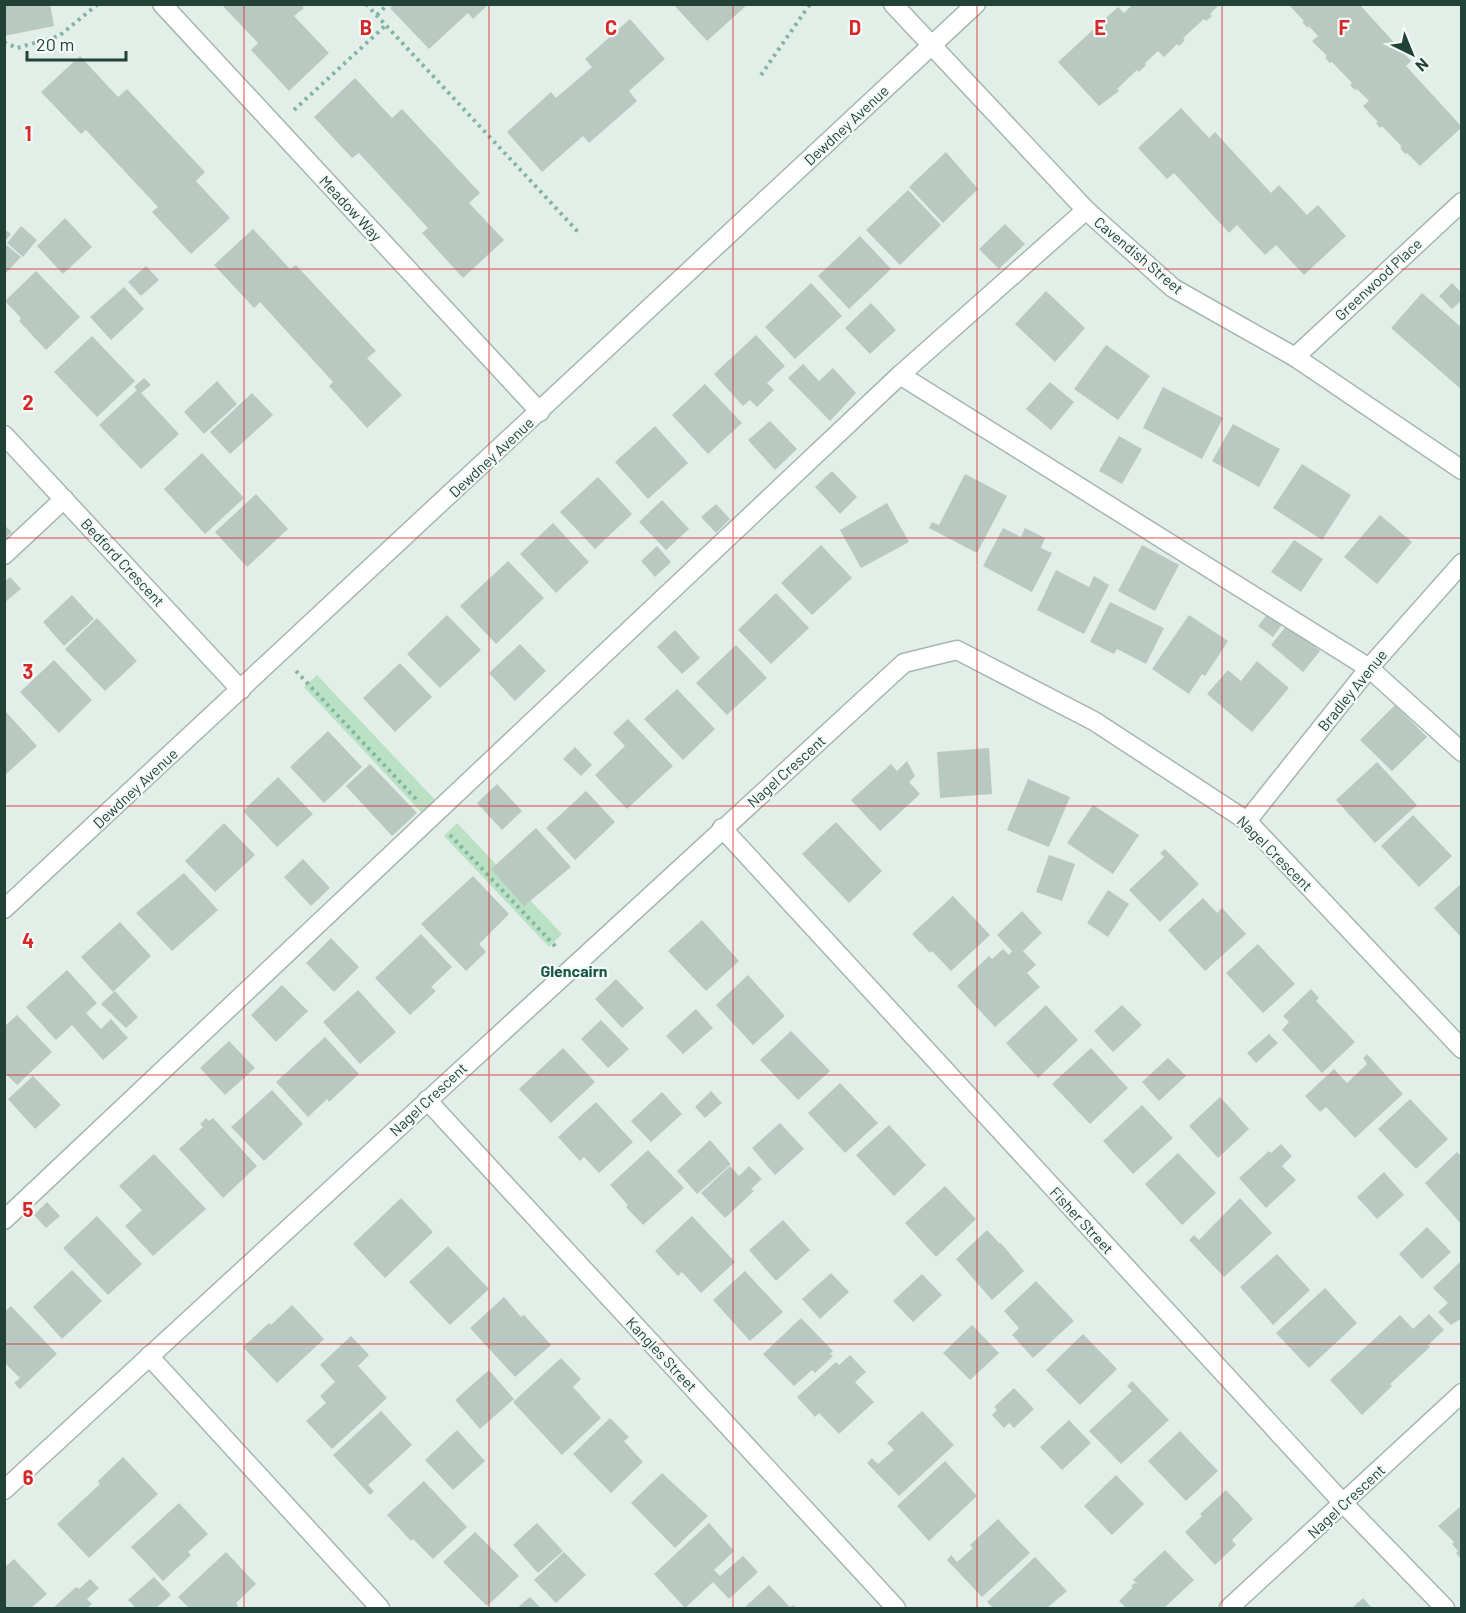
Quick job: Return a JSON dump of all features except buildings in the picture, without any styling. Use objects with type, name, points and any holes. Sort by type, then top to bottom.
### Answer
[{"type":"street","name":"Meadow Way","points":[[162,4],[540,412]]},
{"type":"street","name":"Cavendish Street","points":[[892,4],[1086,210],[1173,288],[1295,357],[1461,470]]},
{"type":"street","name":"Dewdney Avenue","points":[[4,909],[976,4]]},
{"type":"street","name":"Greenwood Place","points":[[1295,357],[1461,202]]},
{"type":"street","points":[[4,1220],[900,375],[1086,210]]},
{"type":"street","points":[[900,375],[1368,668],[1461,752]]},
{"type":"street","name":"Bedford Crescent","points":[[4,435],[241,690]]},
{"type":"street","points":[[4,555],[64,499]]},
{"type":"street","name":"Bradley Avenue","points":[[1247,821],[1368,668],[1461,563]]},
{"type":"street","name":"Nagel Crescent","points":[[4,1490],[904,663],[957,650],[1094,721],[1247,821],[1461,1049]]},
{"type":"street","name":"Fisher Street","points":[[722,828],[1343,1503],[1445,1608]]},
{"type":"street","name":"Kangles Street","points":[[427,1100],[896,1608]]},
{"type":"street","points":[[149,1356],[380,1608]]},
{"type":"street","name":"Nagel Crescent","points":[[1229,1608],[1461,1393]]},
{"type":"path","points":[[4,42],[17,48],[59,36],[98,4]]},
{"type":"path","points":[[366,4],[580,234]]},
{"type":"path","points":[[376,15],[388,4]]},
{"type":"path","points":[[761,75],[810,4]]},
{"type":"path","points":[[276,127],[386,25]]},
{"type":"green space","points":[[317,675],[437,802],[424,815],[304,687]]},
{"type":"green space","points":[[457,823],[562,934],[549,947],[444,836]]},
{"type":"district","name":"Glencairn","points":[[574,970]]}]
